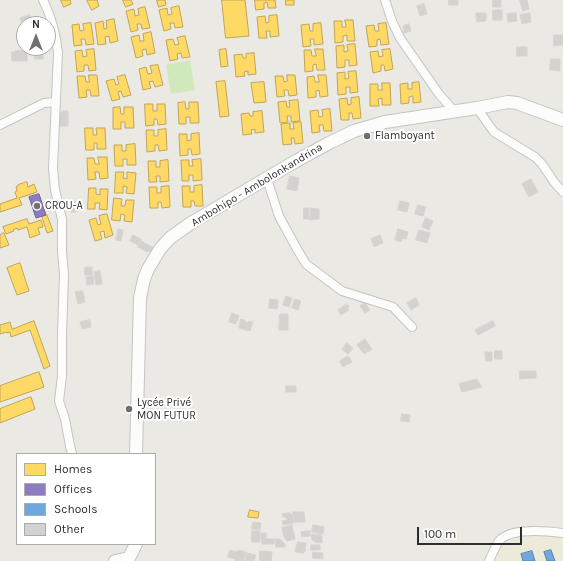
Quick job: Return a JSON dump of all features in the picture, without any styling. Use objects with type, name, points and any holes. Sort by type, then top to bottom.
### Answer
[{"type":"street","points":[[43,0],[50,14],[56,36],[58,53],[53,168],[55,190],[62,219],[64,274],[62,376],[59,401],[65,419],[72,453]]},
{"type":"street","points":[[385,0],[400,38],[439,94],[454,112]]},
{"type":"street","points":[[0,125],[44,103],[56,102]]},
{"type":"street","name":"Ambohipo - Ambolonkandrina","points":[[136,453],[140,298],[148,269],[160,249],[170,238],[191,223],[267,178],[329,142],[354,131],[385,122],[454,112],[508,102],[517,103],[563,120]]},
{"type":"street","points":[[477,108],[494,132],[535,157],[563,192]]},
{"type":"street","points":[[267,178],[279,216],[306,264],[342,291],[393,307],[412,327]]},
{"type":"street","points":[[490,561],[500,540],[512,533],[547,531],[563,533]]},
{"type":"street","points":[[115,561],[132,560],[136,545]]},
{"type":"shaded area","points":[[546,532],[563,535],[563,561],[492,561],[498,550],[512,540],[537,538]]},
{"type":"green space","points":[[190,60],[195,90],[171,94],[166,65]]},
{"type":"building: Homes","points":[[61,0],[70,0],[71,4],[64,7]]},
{"type":"building: Homes","points":[[87,0],[97,0],[99,6],[92,10]]},
{"type":"building: Homes","points":[[123,0],[131,0],[133,4],[126,7]]},
{"type":"building: Homes","points":[[157,0],[165,0],[166,5],[159,7]]},
{"type":"building: Homes","points":[[222,0],[245,0],[249,36],[226,38]]},
{"type":"building: Homes","points":[[255,0],[275,0],[276,8],[268,8],[267,2],[264,3],[264,9],[256,10]]},
{"type":"building: Homes","points":[[286,0],[294,0],[294,5],[286,5]]},
{"type":"building: Homes","points":[[179,6],[183,27],[175,28],[174,23],[170,23],[171,29],[164,31],[159,10],[167,8],[168,15],[172,14],[171,8]]},
{"type":"building: Homes","points":[[145,7],[150,28],[142,29],[141,24],[137,24],[138,30],[131,32],[126,11],[134,9],[135,16],[139,15],[138,9]]},
{"type":"building: Homes","points":[[277,15],[279,36],[270,37],[270,31],[266,31],[267,38],[259,38],[257,17],[265,16],[266,23],[269,22],[269,16]]},
{"type":"building: Homes","points":[[114,19],[118,41],[110,43],[109,36],[105,37],[106,44],[98,45],[95,23],[103,21],[104,29],[107,28],[106,21]]},
{"type":"building: Homes","points":[[345,20],[353,20],[355,41],[347,41],[347,35],[343,36],[343,42],[335,43],[334,21],[342,21],[342,27],[346,27]]},
{"type":"building: Homes","points":[[91,23],[94,44],[86,45],[85,39],[81,39],[82,45],[74,46],[72,25],[79,24],[80,31],[84,30],[83,24]]},
{"type":"building: Homes","points":[[321,23],[323,44],[314,45],[314,39],[310,39],[311,46],[303,47],[301,25],[309,24],[310,31],[313,31],[313,24]]},
{"type":"building: Homes","points":[[386,23],[389,44],[381,45],[380,39],[377,40],[377,46],[369,47],[366,26],[374,25],[375,31],[379,31],[378,24]]},
{"type":"building: Homes","points":[[151,32],[155,53],[147,55],[146,49],[142,50],[143,56],[136,58],[131,37],[139,35],[140,41],[144,41],[143,34]]},
{"type":"building: Homes","points":[[185,36],[190,57],[182,58],[181,53],[177,54],[178,59],[170,61],[166,40],[173,39],[175,45],[179,44],[177,38]]},
{"type":"building: Homes","points":[[355,44],[357,65],[349,66],[349,60],[345,60],[345,67],[337,68],[336,46],[344,45],[344,52],[348,51],[347,45]]},
{"type":"building: Homes","points":[[94,49],[96,70],[89,71],[88,65],[84,65],[84,71],[77,72],[75,51],[82,50],[83,57],[87,56],[86,50]]},
{"type":"building: Homes","points":[[226,49],[228,66],[221,67],[219,50]]},
{"type":"building: Homes","points":[[315,49],[323,49],[325,70],[317,70],[316,64],[313,65],[313,71],[305,72],[304,50],[311,50],[312,56],[316,56]]},
{"type":"building: Homes","points":[[390,49],[393,69],[385,71],[384,65],[381,65],[381,71],[373,73],[370,52],[378,51],[379,57],[383,56],[382,50]]},
{"type":"building: Homes","points":[[254,53],[256,74],[248,75],[248,71],[244,72],[245,76],[236,77],[234,55],[242,54],[243,58],[246,58],[246,54]]},
{"type":"building: Homes","points":[[158,65],[163,85],[155,87],[153,81],[149,82],[151,88],[143,90],[139,69],[146,67],[148,74],[152,73],[150,66]]},
{"type":"building: Homes","points":[[356,71],[358,92],[350,93],[350,87],[346,87],[346,94],[338,95],[337,73],[345,72],[345,79],[349,78],[348,72]]},
{"type":"building: Homes","points":[[89,75],[97,75],[99,96],[91,96],[90,90],[86,90],[87,97],[79,98],[77,76],[85,76],[86,82],[89,82]]},
{"type":"building: Homes","points":[[125,75],[131,95],[123,97],[121,91],[118,92],[120,99],[112,101],[106,81],[114,79],[116,85],[119,84],[117,77]]},
{"type":"building: Homes","points":[[287,75],[295,75],[297,95],[289,96],[288,90],[284,90],[285,96],[277,97],[275,76],[283,76],[284,82],[287,81]]},
{"type":"building: Homes","points":[[318,75],[326,75],[328,96],[320,97],[319,90],[316,91],[316,97],[308,98],[307,77],[314,76],[315,82],[319,82]]},
{"type":"building: Homes","points":[[225,81],[229,116],[220,117],[216,82]]},
{"type":"building: Homes","points":[[264,82],[266,102],[254,103],[251,83]]},
{"type":"building: Homes","points":[[419,82],[421,102],[413,103],[413,96],[409,97],[409,103],[401,104],[400,84],[408,83],[408,89],[412,89],[412,83]]},
{"type":"building: Homes","points":[[382,83],[390,83],[391,105],[382,105],[382,98],[378,99],[379,106],[370,106],[370,84],[378,84],[378,90],[382,90]]},
{"type":"building: Homes","points":[[359,97],[361,118],[353,119],[352,113],[349,113],[349,120],[341,120],[339,99],[347,98],[348,105],[351,104],[351,98]]},
{"type":"building: Homes","points":[[298,100],[300,121],[291,122],[291,116],[287,116],[288,122],[280,123],[278,102],[286,101],[287,107],[290,107],[289,101]]},
{"type":"building: Homes","points":[[185,102],[186,109],[189,109],[189,102],[198,102],[199,123],[190,123],[190,117],[186,117],[186,124],[179,124],[178,103]]},
{"type":"building: Homes","points":[[145,104],[153,104],[153,111],[157,111],[157,104],[165,104],[166,124],[158,125],[157,119],[154,119],[154,125],[146,126]]},
{"type":"building: Homes","points":[[120,107],[121,114],[124,114],[124,107],[133,107],[134,128],[125,128],[125,122],[121,122],[121,129],[113,129],[113,108]]},
{"type":"building: Homes","points":[[330,109],[332,131],[324,131],[323,125],[319,125],[320,132],[312,133],[310,111],[318,110],[319,117],[323,116],[322,110]]},
{"type":"building: Homes","points":[[262,111],[264,132],[255,133],[255,129],[251,130],[252,134],[243,135],[241,114],[249,113],[250,116],[253,116],[253,112]]},
{"type":"building: Homes","points":[[301,122],[303,143],[295,144],[294,138],[291,138],[292,144],[283,145],[281,124],[290,123],[290,129],[294,129],[293,123]]},
{"type":"building: Homes","points":[[85,128],[93,128],[93,135],[97,135],[96,128],[105,128],[106,149],[97,149],[97,143],[94,143],[94,150],[86,150]]},
{"type":"building: Homes","points":[[166,129],[167,150],[159,151],[158,145],[155,145],[155,151],[147,152],[146,130],[154,130],[154,136],[158,136],[158,130]]},
{"type":"building: Homes","points":[[199,133],[200,154],[192,155],[191,149],[188,149],[188,155],[180,156],[179,134],[187,134],[187,141],[191,140],[191,134]]},
{"type":"building: Homes","points":[[135,144],[136,165],[127,165],[127,159],[123,159],[123,166],[115,166],[114,145],[122,145],[122,151],[126,151],[126,145]]},
{"type":"building: Homes","points":[[98,157],[107,157],[108,178],[100,179],[99,172],[95,172],[96,179],[88,180],[87,158],[94,158],[95,164],[99,164]]},
{"type":"building: Homes","points":[[201,159],[202,180],[193,181],[193,175],[189,175],[189,181],[182,181],[181,160],[189,160],[189,166],[193,166],[192,160]]},
{"type":"building: Homes","points":[[168,160],[169,181],[160,182],[160,176],[156,176],[157,182],[149,182],[148,161],[156,161],[156,167],[160,167],[160,161]]},
{"type":"building: Homes","points":[[116,172],[124,172],[123,178],[127,179],[127,172],[136,173],[134,194],[126,193],[127,187],[123,186],[123,193],[115,193]]},
{"type":"building: Homes","points":[[27,182],[28,187],[34,184],[37,192],[19,198],[22,205],[0,212],[0,204],[17,198],[15,192],[17,191],[16,187]]},
{"type":"building: Homes","points":[[202,185],[203,206],[195,206],[194,201],[191,201],[191,207],[183,207],[182,186],[190,186],[190,192],[194,192],[194,186]]},
{"type":"building: Homes","points":[[169,186],[170,207],[162,208],[161,202],[158,202],[158,208],[150,208],[149,187],[157,187],[157,193],[161,193],[161,187]]},
{"type":"building: Homes","points":[[89,188],[96,188],[96,194],[100,195],[100,189],[108,189],[107,210],[99,209],[100,203],[95,203],[95,209],[88,209]]},
{"type":"building: Homes","points":[[114,198],[122,199],[121,206],[125,206],[126,200],[134,200],[132,222],[124,221],[125,215],[121,214],[120,221],[112,220]]},
{"type":"building: Homes","points":[[107,214],[113,235],[105,238],[104,231],[100,232],[102,239],[95,241],[89,220],[96,218],[98,225],[101,224],[99,216]]},
{"type":"building: Homes","points":[[47,215],[53,231],[47,233],[42,217]]},
{"type":"building: Homes","points":[[27,219],[29,224],[41,220],[43,227],[38,228],[40,234],[30,238],[27,227],[18,230],[17,228],[6,234],[3,227]]},
{"type":"building: Homes","points":[[4,233],[9,245],[0,248],[0,235]]},
{"type":"building: Homes","points":[[20,263],[29,291],[17,295],[7,268]]},
{"type":"building: Homes","points":[[34,321],[50,366],[44,369],[30,330],[11,337],[10,332],[0,334],[0,325],[10,322],[12,329]]},
{"type":"building: Homes","points":[[39,372],[44,387],[0,402],[0,386]]},
{"type":"building: Homes","points":[[31,397],[35,409],[0,423],[0,409]]},
{"type":"building: Homes","points":[[250,510],[259,512],[258,518],[248,517]]},
{"type":"building: Offices","name":"CROU-A","points":[[39,194],[46,215],[36,218],[29,197]]},
{"type":"building: Schools","points":[[551,550],[555,561],[547,561],[544,552]]},
{"type":"building: Schools","points":[[532,551],[535,561],[523,561],[521,554]]},
{"type":"building: Other","points":[[449,0],[458,0],[458,5],[449,5]]},
{"type":"building: Other","points":[[493,0],[501,0],[501,7],[493,7]]},
{"type":"building: Other","points":[[520,0],[527,0],[529,9],[523,11]]},
{"type":"building: Other","points":[[424,4],[427,14],[420,16],[417,6]]},
{"type":"building: Other","points":[[493,10],[502,10],[502,20],[493,20]]},
{"type":"building: Other","points":[[476,13],[486,13],[486,21],[477,22]]},
{"type":"building: Other","points":[[516,13],[517,21],[508,22],[507,14]]},
{"type":"building: Other","points":[[530,13],[531,22],[522,24],[520,15]]},
{"type":"building: Other","points":[[409,24],[411,31],[404,33],[403,26]]},
{"type":"building: Other","points":[[554,35],[563,35],[563,45],[554,46]]},
{"type":"building: Other","points":[[517,47],[527,47],[527,56],[517,56]]},
{"type":"building: Other","points":[[15,51],[16,56],[27,56],[27,61],[12,61],[11,52]]},
{"type":"building: Other","points":[[35,56],[43,56],[43,59],[35,59]]},
{"type":"building: Other","points":[[551,59],[560,59],[560,71],[550,70]]},
{"type":"building: Other","points":[[63,111],[68,111],[68,126],[59,126],[59,114]]},
{"type":"building: Other","points":[[290,176],[299,178],[297,191],[287,189]]},
{"type":"building: Other","points":[[531,179],[538,192],[529,197],[522,184]]},
{"type":"building: Other","points":[[70,201],[75,201],[76,212],[71,212]]},
{"type":"building: Other","points":[[400,201],[409,203],[407,212],[398,210]]},
{"type":"building: Other","points":[[418,205],[426,207],[423,216],[415,214]]},
{"type":"building: Other","points":[[304,208],[309,208],[309,219],[304,219]]},
{"type":"building: Other","points":[[311,208],[319,209],[319,219],[310,220]]},
{"type":"building: Other","points":[[426,218],[433,221],[429,230],[422,227]]},
{"type":"building: Other","points":[[118,229],[123,230],[121,241],[116,240]]},
{"type":"building: Other","points":[[398,229],[408,232],[406,239],[402,238],[401,242],[395,240]]},
{"type":"building: Other","points":[[419,230],[430,233],[427,243],[416,240]]},
{"type":"building: Other","points":[[133,235],[141,239],[138,245],[130,241]]},
{"type":"building: Other","points":[[380,235],[383,243],[374,247],[371,239]]},
{"type":"building: Other","points":[[141,241],[154,248],[152,253],[138,247]]},
{"type":"building: Other","points":[[85,267],[92,267],[92,275],[85,275]]},
{"type":"building: Other","points":[[100,271],[102,284],[96,285],[94,272]]},
{"type":"building: Other","points":[[93,276],[94,284],[87,285],[86,277]]},
{"type":"building: Other","points":[[83,291],[85,302],[78,304],[75,292]]},
{"type":"building: Other","points":[[286,296],[292,298],[289,307],[283,305]]},
{"type":"building: Other","points":[[416,298],[419,305],[411,310],[407,303]]},
{"type":"building: Other","points":[[270,299],[278,300],[277,309],[269,308]]},
{"type":"building: Other","points":[[295,299],[301,301],[298,310],[292,308]]},
{"type":"building: Other","points":[[365,303],[370,310],[365,313],[360,306]]},
{"type":"building: Other","points":[[347,304],[349,307],[347,308],[349,310],[341,315],[338,310]]},
{"type":"building: Other","points":[[232,313],[239,316],[236,324],[229,322]]},
{"type":"building: Other","points":[[280,314],[288,314],[288,330],[279,330]]},
{"type":"building: Other","points":[[241,319],[248,323],[249,321],[253,322],[250,331],[239,328]]},
{"type":"building: Other","points":[[90,320],[91,327],[82,329],[80,322]]},
{"type":"building: Other","points":[[493,321],[495,326],[478,335],[475,330]]},
{"type":"building: Other","points":[[365,339],[372,349],[368,352],[365,347],[364,348],[367,352],[364,354],[357,345]]},
{"type":"building: Other","points":[[347,343],[353,348],[348,354],[342,349]]},
{"type":"building: Other","points":[[495,351],[502,351],[502,359],[495,359]]},
{"type":"building: Other","points":[[485,352],[492,352],[492,361],[486,361]]},
{"type":"building: Other","points":[[348,356],[352,362],[343,367],[340,361]]},
{"type":"building: Other","points":[[520,371],[536,371],[536,378],[520,379]]},
{"type":"building: Other","points":[[477,379],[482,387],[462,392],[459,384]]},
{"type":"building: Other","points":[[286,386],[296,386],[296,392],[286,392]]},
{"type":"building: Other","points":[[402,414],[410,415],[409,422],[401,421]]},
{"type":"building: Other","points":[[293,512],[304,512],[305,522],[295,522]]},
{"type":"building: Other","points":[[290,513],[291,515],[293,514],[294,523],[283,525],[282,521],[287,520],[282,514]]},
{"type":"building: Other","points":[[253,522],[261,523],[260,530],[252,529]]},
{"type":"building: Other","points":[[292,525],[295,539],[287,541],[284,537],[282,528]]},
{"type":"building: Other","points":[[313,525],[324,527],[323,534],[312,532]]},
{"type":"building: Other","points":[[252,531],[260,531],[260,542],[252,542]]},
{"type":"building: Other","points":[[310,531],[310,536],[302,537],[301,532]]},
{"type":"building: Other","points":[[262,533],[266,533],[266,539],[274,539],[274,544],[262,544]]},
{"type":"building: Other","points":[[312,534],[322,535],[322,543],[312,540]]},
{"type":"building: Other","points":[[275,539],[280,539],[285,544],[285,547],[276,547]]},
{"type":"building: Other","points":[[298,542],[306,543],[304,553],[295,552]]},
{"type":"building: Other","points":[[311,545],[320,545],[320,550],[311,550]]},
{"type":"building: Other","points":[[230,550],[246,552],[243,561],[235,561],[235,559],[228,557]]},
{"type":"building: Other","points":[[260,551],[272,552],[271,561],[260,561]]},
{"type":"building: Other","points":[[313,552],[323,553],[323,559],[313,558]]},
{"type":"building: Other","points":[[247,553],[256,555],[254,561],[245,561]]},
{"type":"place","name":"Flamboyant","points":[[367,136]]},
{"type":"place","name":"CROU-A","points":[[37,206]]},
{"type":"place","name":"Lycée Privé MON FUTUR","points":[[129,409]]}]
